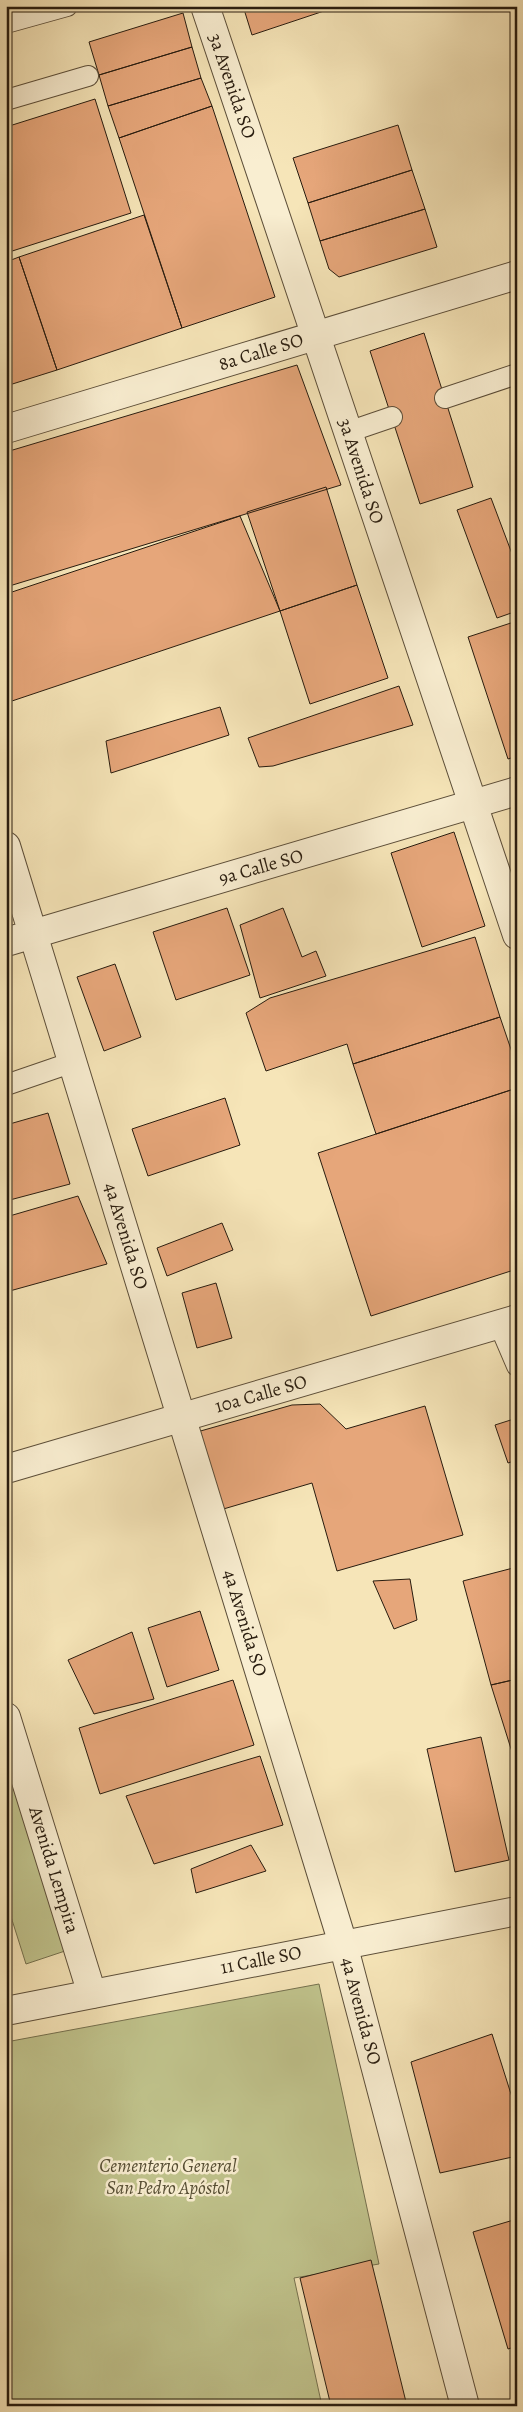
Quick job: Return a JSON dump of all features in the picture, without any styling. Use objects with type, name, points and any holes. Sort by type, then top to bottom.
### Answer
[{"type":"street","name":"3a Avenida SO","points":[[205,6],[517,935]]},
{"type":"street","name":"8a Calle SO","points":[[6,429],[517,275]]},
{"type":"street","name":"9a Calle SO","points":[[6,942],[517,791]]},
{"type":"street","name":"4a Avenida SO","points":[[6,846],[343,1944],[465,2406]]},
{"type":"street","name":"10a Calle SO","points":[[6,1469],[508,1321]]},
{"type":"street","name":"Avenida Lempira","points":[[6,1717],[92,1994]]},
{"type":"street","name":"11 Calle SO","points":[[6,2011],[517,1911]]},
{"type":"lane","points":[[6,23],[67,6]]},
{"type":"lane","points":[[6,100],[88,76]]},
{"type":"lane","points":[[445,398],[517,374]]},
{"type":"lane","points":[[348,432],[392,417]]},
{"type":"lane","points":[[6,1085],[72,1062]]},
{"type":"lane","points":[[508,1321],[517,1366]]},
{"type":"green space","points":[[6,1728],[74,1948],[26,1964],[6,1901]]},
{"type":"green space","name":"Cementerio General San Pedro Apóstol","points":[[319,1984],[379,2264],[294,2278],[322,2406],[6,2406],[6,2042]]},
{"type":"building","points":[[243,6],[339,6],[252,35]]},
{"type":"building","points":[[183,13],[192,47],[99,75],[89,42]]},
{"type":"building","points":[[192,47],[201,78],[108,106],[99,75]]},
{"type":"building","points":[[201,78],[212,106],[119,138],[108,106]]},
{"type":"building","points":[[95,99],[131,213],[6,253],[6,127]]},
{"type":"building","points":[[212,106],[275,297],[182,328],[119,138]]},
{"type":"building","points":[[398,125],[412,170],[308,203],[293,158]]},
{"type":"building","points":[[412,170],[425,209],[320,241],[308,203]]},
{"type":"building","points":[[425,209],[437,247],[339,277],[329,269],[320,241]]},
{"type":"building","points":[[144,215],[182,328],[57,370],[19,257]]},
{"type":"building","points":[[19,257],[57,370],[6,386],[6,262]]},
{"type":"building","points":[[424,333],[473,487],[420,504],[370,351]]},
{"type":"building","points":[[297,365],[341,485],[6,587],[6,452]]},
{"type":"building","points":[[326,487],[357,585],[280,611],[247,512]]},
{"type":"building","points":[[491,498],[517,567],[517,611],[497,618],[457,510]]},
{"type":"building","points":[[240,516],[280,611],[6,703],[6,594]]},
{"type":"building","points":[[357,585],[388,678],[310,704],[280,611]]},
{"type":"building","points":[[517,621],[517,756],[508,759],[468,637]]},
{"type":"building","points":[[399,686],[413,725],[273,766],[259,767],[248,738]]},
{"type":"building","points":[[220,707],[229,735],[111,773],[106,741]]},
{"type":"building","points":[[454,832],[485,926],[422,947],[391,853]]},
{"type":"building","points":[[227,908],[250,975],[176,1000],[153,932]]},
{"type":"building","points":[[283,908],[302,957],[316,951],[326,976],[260,998],[240,925]]},
{"type":"building","points":[[475,937],[500,1017],[353,1064],[347,1044],[266,1071],[246,1013],[270,998]]},
{"type":"building","points":[[115,964],[141,1037],[104,1051],[77,977]]},
{"type":"building","points":[[500,1017],[517,1067],[517,1088],[376,1134],[353,1064]]},
{"type":"building","points":[[517,1088],[517,1269],[371,1316],[318,1153]]},
{"type":"building","points":[[225,1098],[240,1145],[148,1176],[132,1129]]},
{"type":"building","points":[[48,1113],[70,1184],[6,1201],[6,1125]]},
{"type":"building","points":[[78,1196],[107,1264],[6,1292],[6,1217]]},
{"type":"building","points":[[222,1223],[233,1250],[167,1276],[157,1248]]},
{"type":"building","points":[[216,1283],[232,1338],[197,1348],[182,1293]]},
{"type":"building","points":[[320,1404],[346,1429],[425,1406],[463,1535],[337,1571],[312,1483],[220,1510],[197,1432],[292,1405]]},
{"type":"building","points":[[517,1418],[517,1460],[508,1463],[495,1425]]},
{"type":"building","points":[[517,1567],[517,1679],[491,1685],[463,1581]]},
{"type":"building","points":[[410,1579],[417,1620],[394,1629],[373,1581]]},
{"type":"building","points":[[200,1611],[219,1670],[167,1687],[148,1628]]},
{"type":"building","points":[[132,1632],[154,1699],[94,1714],[68,1660]]},
{"type":"building","points":[[517,1679],[517,1768],[491,1685]]},
{"type":"building","points":[[233,1680],[254,1745],[100,1794],[79,1728]]},
{"type":"building","points":[[481,1737],[509,1860],[455,1872],[427,1749]]},
{"type":"building","points":[[260,1756],[283,1825],[154,1864],[126,1796]]},
{"type":"building","points":[[251,1845],[266,1871],[196,1893],[191,1869]]},
{"type":"building","points":[[492,2034],[517,2113],[517,2156],[440,2173],[411,2062]]},
{"type":"building","points":[[517,2219],[517,2346],[508,2349],[473,2232]]},
{"type":"building","points":[[371,2260],[407,2406],[331,2406],[300,2278]]}]
